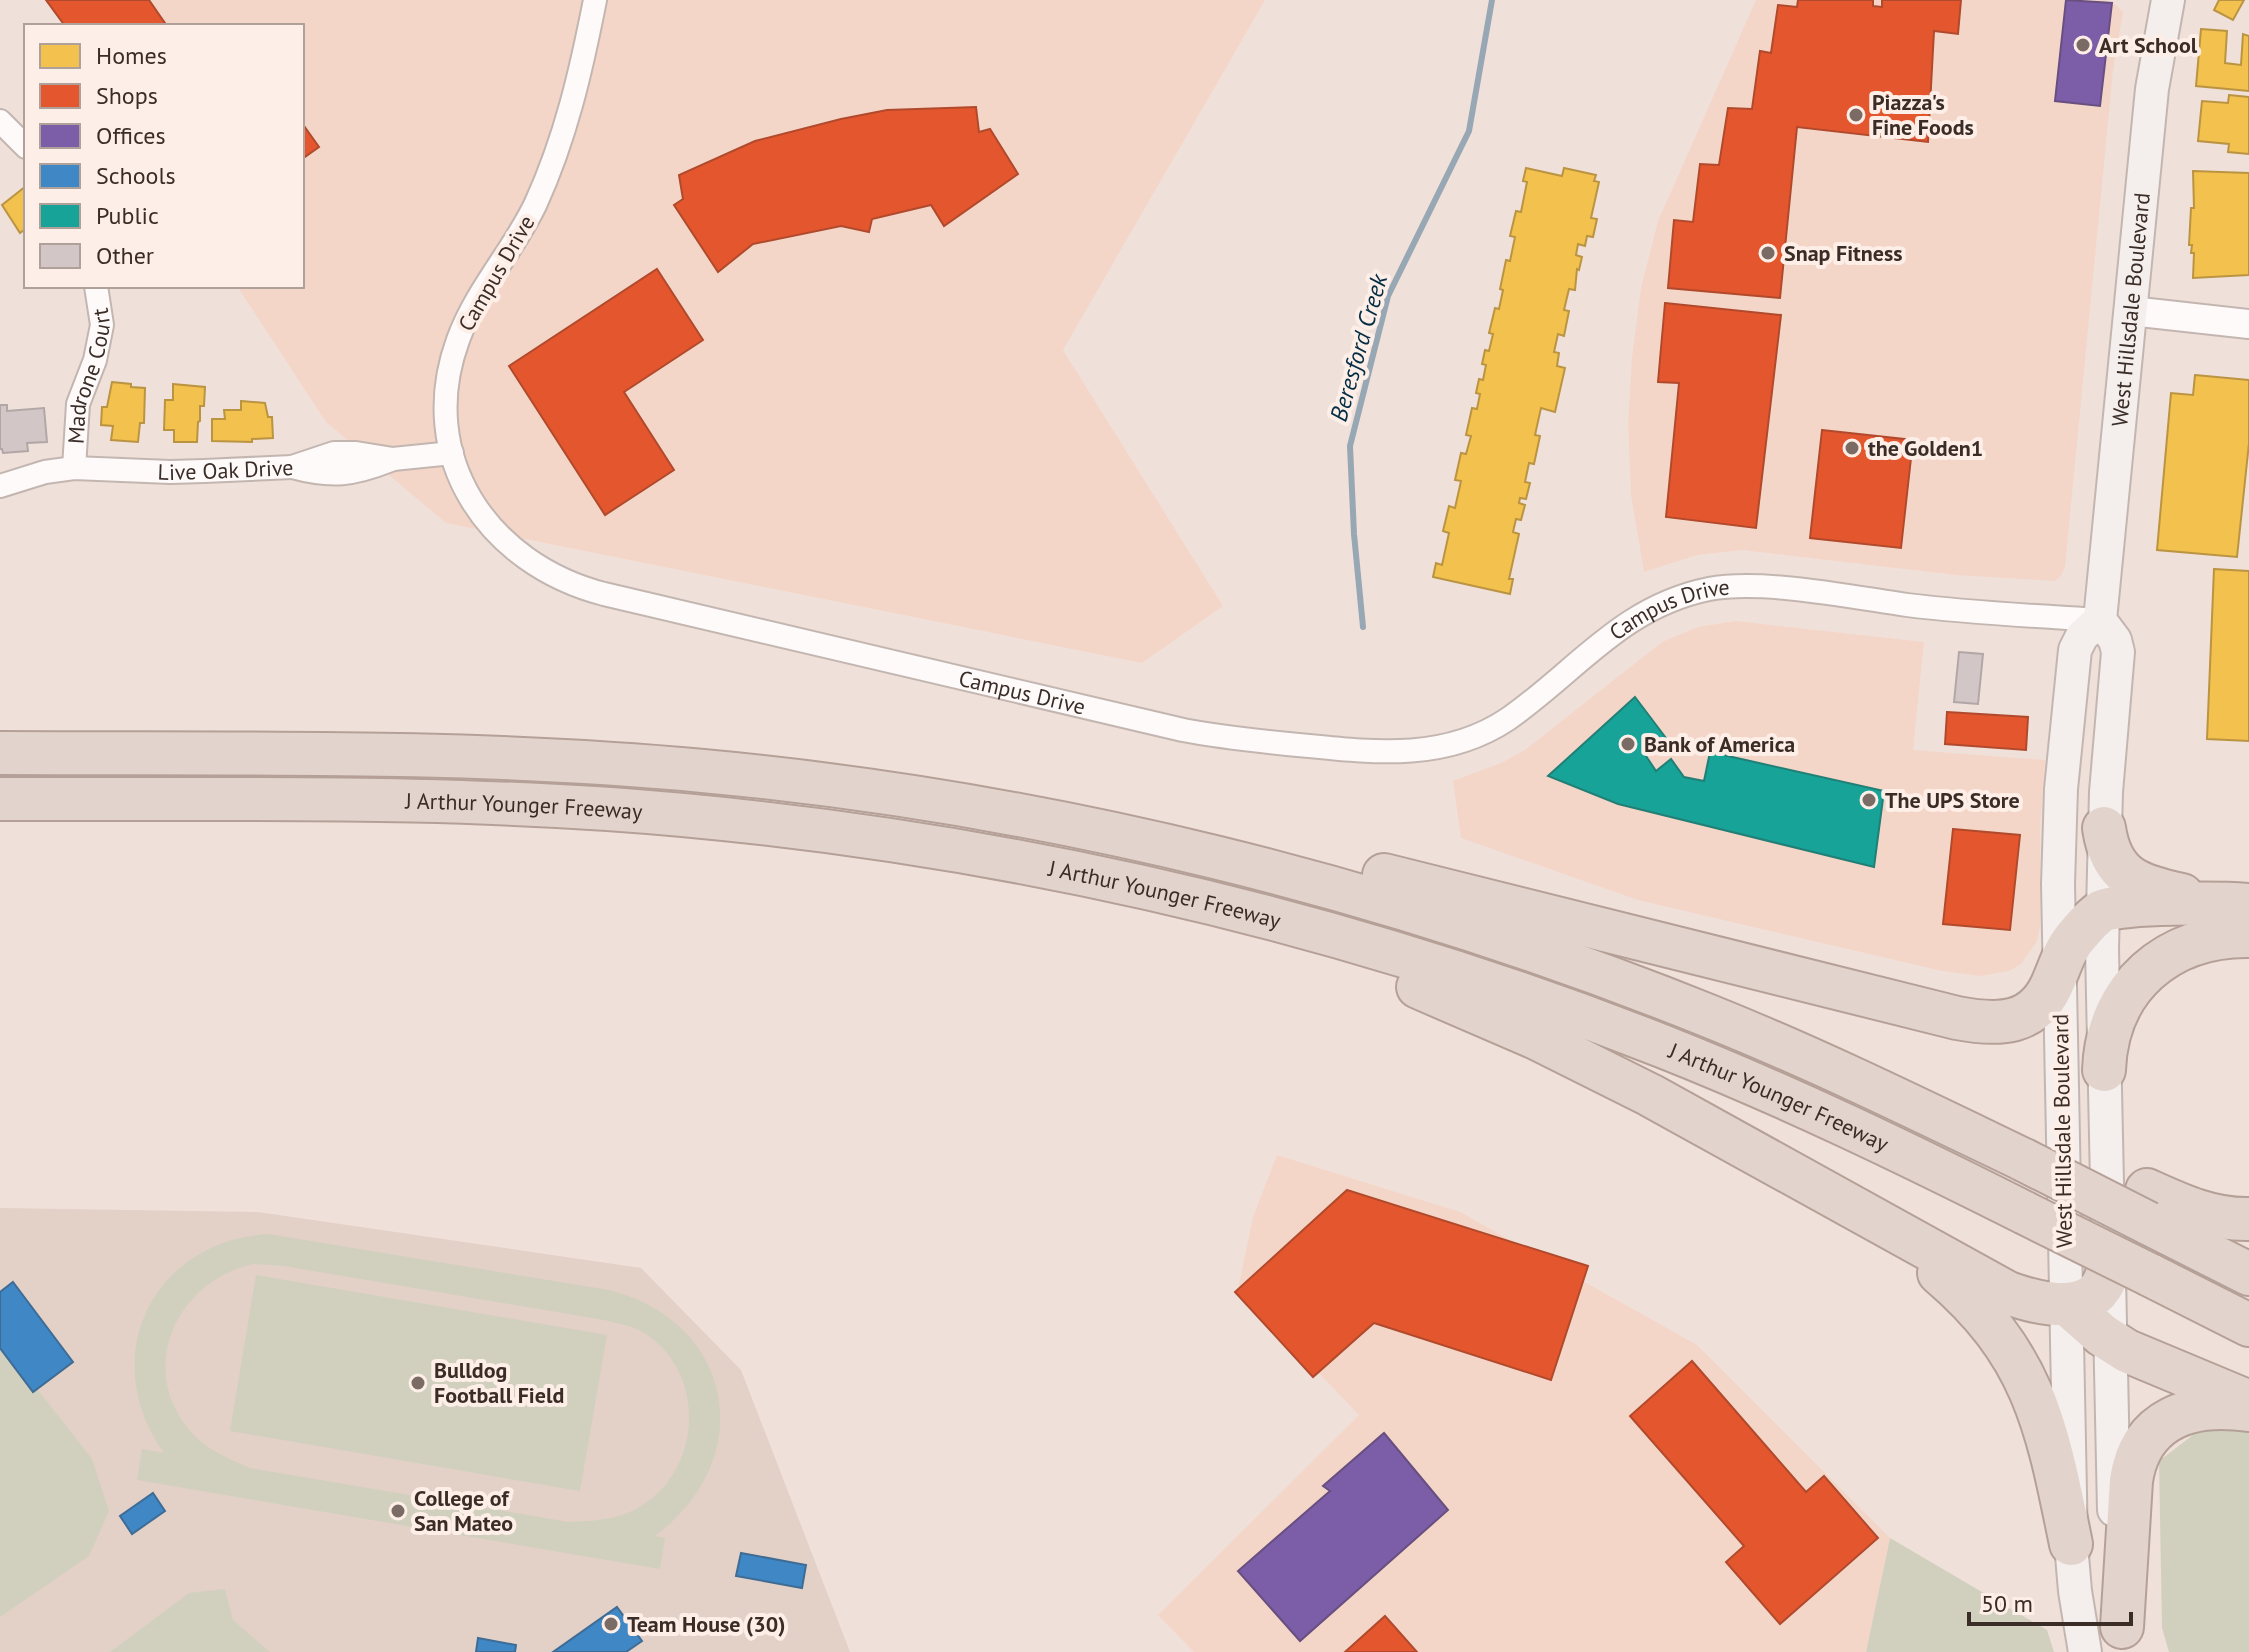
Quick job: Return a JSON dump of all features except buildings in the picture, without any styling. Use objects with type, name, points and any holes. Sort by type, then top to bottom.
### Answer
[{"type":"highway","name":"J Arthur Younger Freeway","points":[[0,753],[422,756],[610,763],[846,787],[985,809],[1247,865],[1444,921],[1579,966],[1755,1035],[1885,1093],[2024,1148],[2147,1207],[2249,1274]]},
{"type":"highway","name":"J Arthur Younger Freeway","points":[[0,799],[449,802],[664,814],[936,847],[1086,875],[1221,906],[1427,963],[1619,1030],[1807,1107],[2249,1325]]},
{"type":"highway","points":[[1079,827],[1237,846],[1338,865],[1982,1022],[2005,1022],[2032,1011],[2047,994],[2058,964],[2075,937],[2103,911],[2124,907],[2241,915]]},
{"type":"highway","points":[[2104,828],[2111,856],[2128,877],[2156,889],[2241,915]]},
{"type":"highway","points":[[1221,906],[1536,1038],[1693,1117],[2008,1293],[2037,1302],[2067,1304],[2085,1299],[2099,1290],[2107,1278],[2109,1259]]},
{"type":"highway","points":[[2104,1070],[2114,1018],[2127,993],[2144,974],[2174,953],[2225,937],[2241,915]]},
{"type":"highway","points":[[2147,1207],[2199,1212],[2228,1219],[2249,1219]]},
{"type":"highway","points":[[1874,1218],[1975,1305],[1999,1333],[2019,1365],[2045,1429],[2071,1544]]},
{"type":"highway","points":[[2067,1304],[2111,1342],[2169,1370],[2249,1402]]},
{"type":"highway","points":[[2124,1639],[2131,1481],[2133,1467],[2144,1443],[2163,1424],[2186,1412],[2222,1407],[2249,1410]]},
{"type":"main road","name":"West Hillsdale Boulevard","points":[[2085,1652],[2071,1544],[2058,964],[2060,813],[2073,660],[2077,642],[2100,620],[2152,89],[2168,0]]},
{"type":"main road","name":"West Hillsdale Boulevard","points":[[2100,620],[2115,640],[2118,652],[2107,768],[2103,911],[2115,1554],[2124,1639]]},
{"type":"street","name":"Campus Drive","points":[[595,0],[571,114],[526,223],[473,306],[454,351],[446,395],[452,453],[473,502],[498,536],[545,572],[580,588],[1145,722],[1257,742],[1394,753],[1464,741],[1489,730],[1521,709],[1640,614],[1675,598],[1724,587],[1761,587],[1946,609],[2100,620]]},
{"type":"street","points":[[0,121],[24,145]]},
{"type":"street","name":"Madrone Court","points":[[74,468],[78,404],[95,360],[102,325],[96,288]]},
{"type":"street","points":[[2131,311],[2249,324]]},
{"type":"street","name":"Live Oak Drive","points":[[0,486],[45,472],[74,468],[170,472],[292,467],[341,475],[393,459],[452,453]]},
{"type":"shaded area","points":[[49,0],[1265,0],[1063,350],[1223,606],[1142,663],[446,523],[326,422],[238,288],[304,288],[304,24],[65,24]]},
{"type":"shaded area","points":[[1756,0],[2105,0],[2123,12],[2113,71],[2065,567],[2055,581],[1956,575],[1742,550],[1697,555],[1644,572],[1631,495],[1628,423],[1641,288],[1658,221]]},
{"type":"shaded area","points":[[1736,621],[1924,642],[1913,750],[2045,760],[2040,829],[2040,926],[2037,941],[2021,964],[2009,971],[1980,976],[1942,971],[1638,900],[1461,838],[1453,781],[1501,763],[1525,750],[1662,642],[1698,627]]},
{"type":"shaded area","points":[[1277,1155],[1460,1212],[1697,1345],[1890,1538],[1866,1652],[1194,1652],[1158,1615],[1359,1415],[1238,1289],[1253,1217]]},
{"type":"shaded area","name":"College of San Mateo","points":[[0,1208],[258,1212],[641,1268],[741,1370],[850,1652],[0,1652]]},
{"type":"green space","points":[[268,1234],[609,1290],[651,1307],[684,1331],[706,1361],[718,1396],[719,1432],[709,1469],[688,1504],[655,1536],[665,1538],[660,1569],[137,1480],[142,1449],[164,1453],[144,1417],[135,1380],[136,1344],[147,1310],[166,1281],[193,1258],[227,1242]],"holes":[[[253,1264],[284,1266],[604,1320],[639,1330],[661,1347],[677,1368],[686,1392],[689,1418],[686,1443],[677,1468],[662,1489],[633,1511],[606,1519],[569,1522],[250,1468],[221,1455],[196,1437],[177,1413],[168,1386],[166,1360],[171,1334],[183,1310],[202,1290],[225,1274]]]},
{"type":"green space","name":"Bulldog Football Field","points":[[256,1275],[607,1335],[580,1491],[230,1431]]},
{"type":"green space","points":[[0,1342],[92,1459],[109,1511],[89,1556],[0,1617]]},
{"type":"green space","points":[[2215,1418],[2249,1429],[2249,1652],[2169,1652],[2162,1628],[2159,1461]]},
{"type":"green space","points":[[1890,1538],[2047,1630],[2054,1652],[1866,1652]]},
{"type":"green space","points":[[225,1589],[233,1620],[270,1652],[110,1652],[189,1593]]},
{"type":"waterway","name":"Beresford Creek","points":[[1363,627],[1350,446],[1388,296],[1469,131],[1492,0]]},
{"type":"place","name":"Art School","points":[[2083,45]]},
{"type":"place","name":"Piazza's Fine Foods","points":[[1856,115]]},
{"type":"place","name":"Snap Fitness","points":[[1768,253]]},
{"type":"place","name":"the Golden1","points":[[1852,448]]},
{"type":"place","name":"Bank of America","points":[[1628,744]]},
{"type":"place","name":"The UPS Store","points":[[1869,800]]},
{"type":"place","name":"Bulldog Football Field","points":[[418,1383]]},
{"type":"place","name":"College of San Mateo","points":[[398,1511]]},
{"type":"place","name":"Team House (30)","points":[[611,1624]]}]
